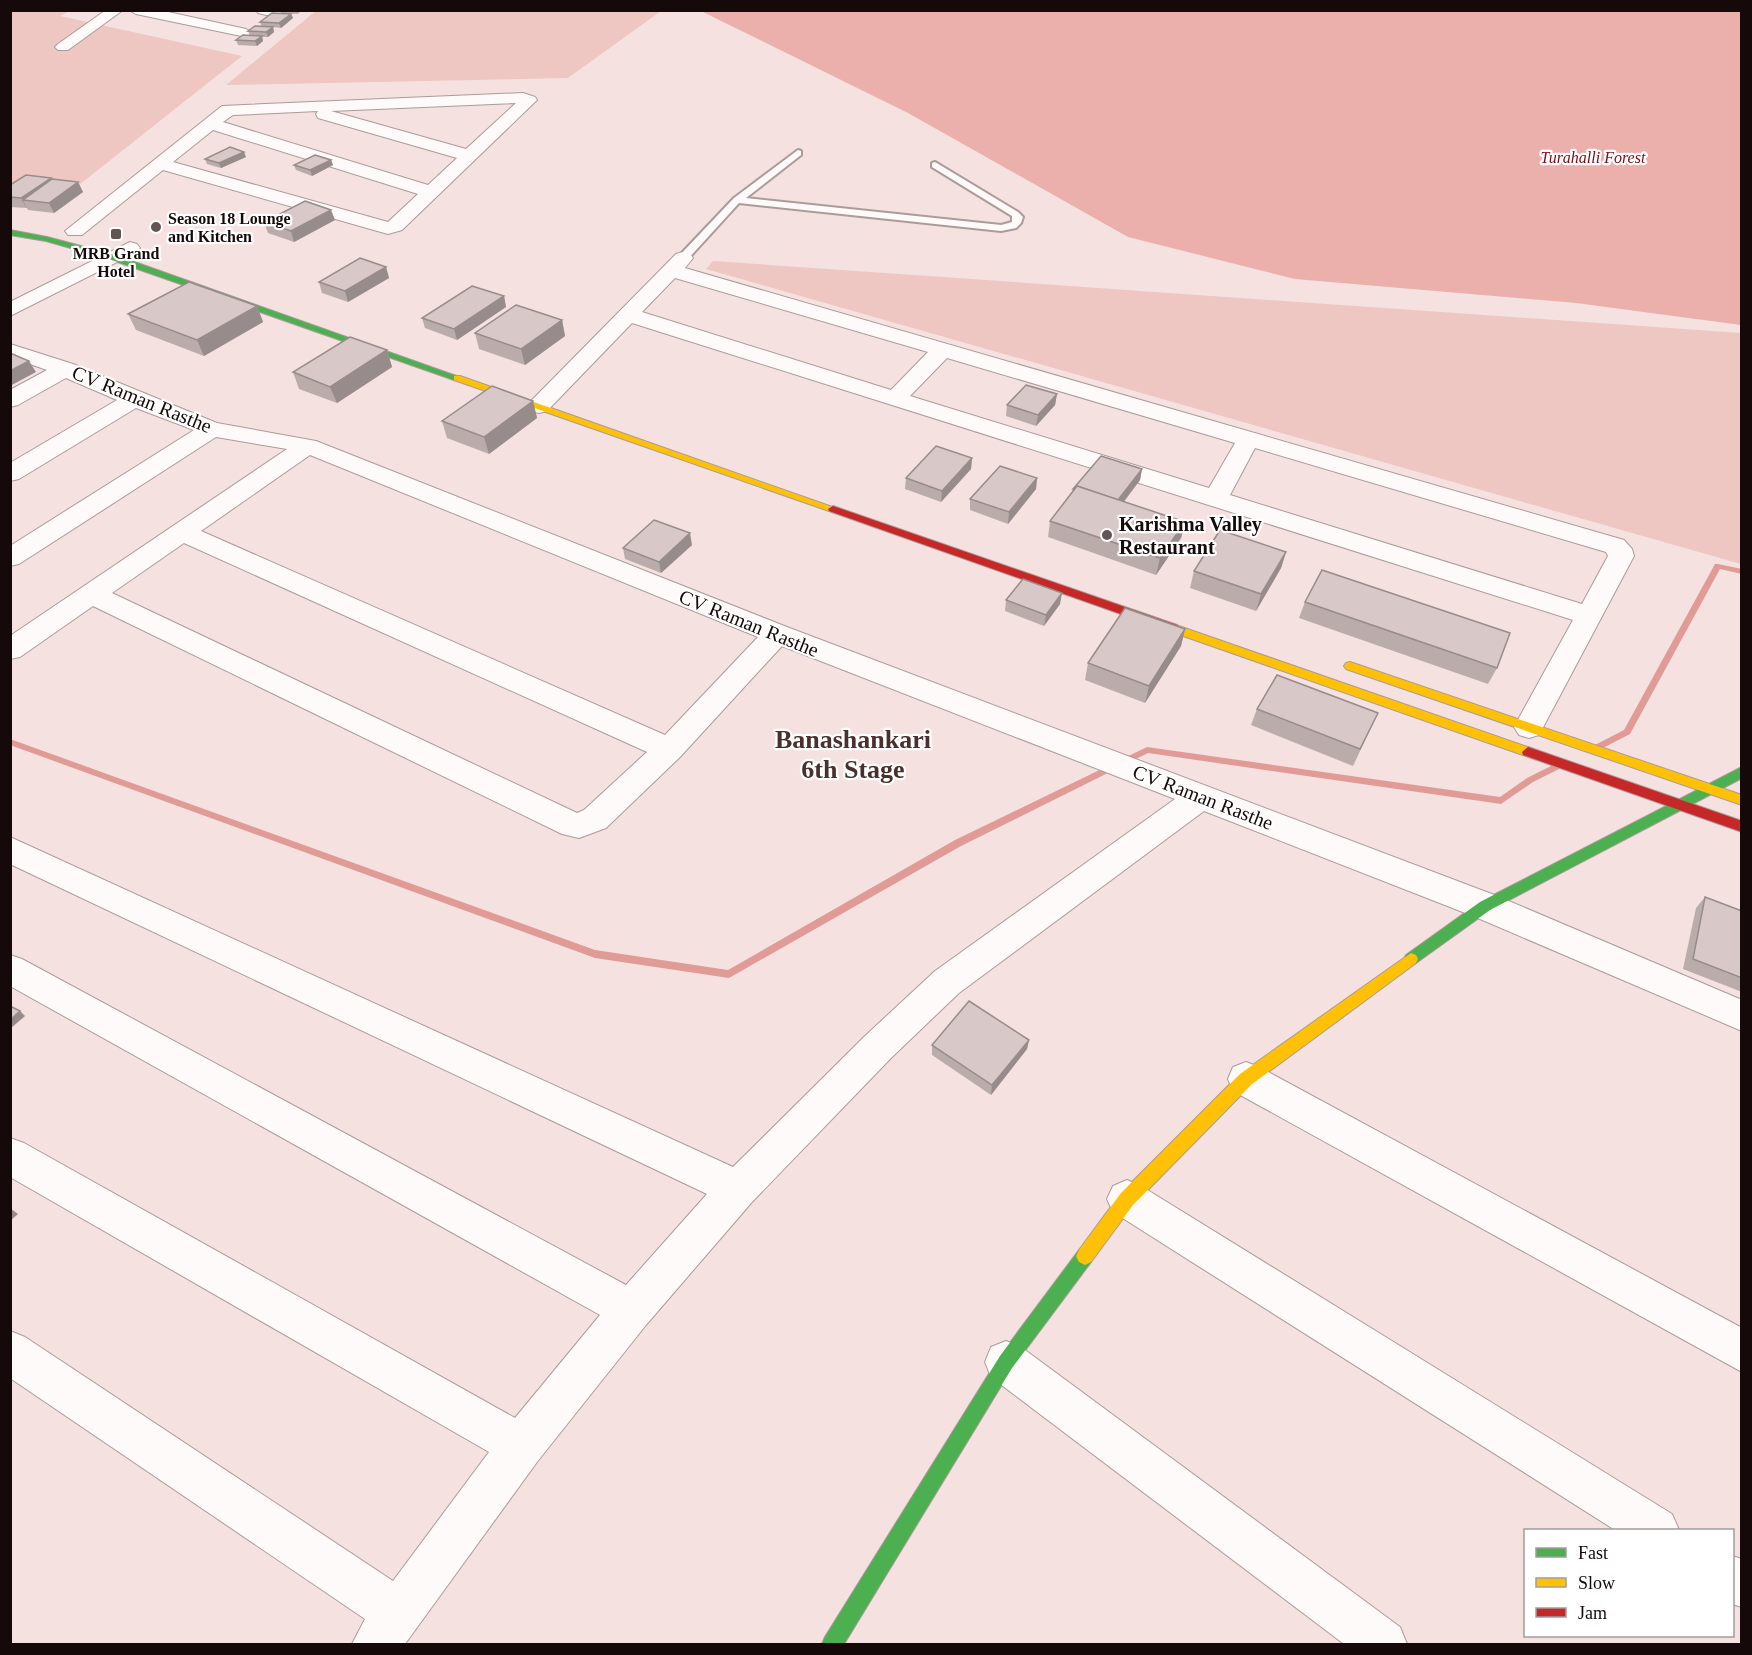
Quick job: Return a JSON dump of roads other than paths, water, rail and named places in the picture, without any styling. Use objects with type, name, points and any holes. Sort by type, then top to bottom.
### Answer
[{"type":"main road","points":[[10,222],[83,234]]},
{"type":"main road","points":[[10,232],[125,250],[548,395],[1742,827]]},
{"type":"main road","points":[[1336,661],[1742,800]]},
{"type":"main road","points":[[832,1644],[1006,1362],[1127,1199],[1246,1079],[1485,906],[1742,772]]},
{"type":"street","points":[[63,47],[116,10]]},
{"type":"street","points":[[136,10],[246,33]]},
{"type":"street","points":[[227,45],[246,33],[272,11]]},
{"type":"street","points":[[83,234],[161,164],[245,96]]},
{"type":"street","points":[[161,164],[386,228],[395,225],[528,99],[228,110]]},
{"type":"street","points":[[401,103],[454,118]]},
{"type":"street","points":[[298,107],[470,156]]},
{"type":"street","points":[[211,124],[431,192]]},
{"type":"street","points":[[476,124],[497,130]]},
{"type":"street","points":[[10,310],[125,250]]},
{"type":"street","points":[[548,395],[677,264],[943,349],[1615,546],[1619,549],[1621,556],[1529,727]]},
{"type":"street","points":[[629,315],[1589,616]]},
{"type":"street","points":[[895,398],[943,349]]},
{"type":"street","name":"CV Raman Rasthe","points":[[10,350],[65,369],[212,429],[308,446],[777,634],[1485,906],[1742,1016]]},
{"type":"street","points":[[10,400],[65,369]]},
{"type":"street","points":[[10,474],[134,399]]},
{"type":"street","points":[[10,558],[212,429]]},
{"type":"street","points":[[1215,499],[1249,439]]},
{"type":"street","points":[[10,650],[308,446]]},
{"type":"street","points":[[182,532],[669,748]]},
{"type":"street","points":[[91,594],[579,826],[595,819],[669,748],[777,634]]},
{"type":"street","points":[[10,632],[46,625]]},
{"type":"street","points":[[10,1352],[387,1629],[521,1446],[632,1310],[738,1189],[878,1047],[947,982],[1202,796]]},
{"type":"street","points":[[10,849],[738,1189]]},
{"type":"street","points":[[10,969],[632,1310]]},
{"type":"street","points":[[1246,1079],[1742,1351]]},
{"type":"street","points":[[10,1156],[521,1446]]},
{"type":"street","points":[[1127,1199],[1654,1529]]},
{"type":"street","points":[[1006,1362],[1383,1644]]},
{"type":"lane","points":[[677,264],[737,200],[798,153]]},
{"type":"lane","points":[[737,200],[1001,228],[1012,227],[1016,223],[1018,217],[1015,214],[935,165]]},
{"type":"waterway","points":[[1596,748],[1627,732],[1718,566],[1742,572]]},
{"type":"waterway","points":[[10,742],[595,954],[729,974],[958,843],[1147,750],[1501,801],[1530,780],[1556,767]]},
{"type":"place","name":"Season 18 Lounge and Kitchen","points":[[156,227]]},
{"type":"place","name":"MRB Grand Hotel","points":[[116,234]]},
{"type":"place","name":"Karishma Valley Restaurant","points":[[1107,535]]},
{"type":"district","name":"Banashankari 6th Stage","points":[[853,754]]},
{"type":"park label","name":"Turahalli Forest","points":[[1593,157]]}]
